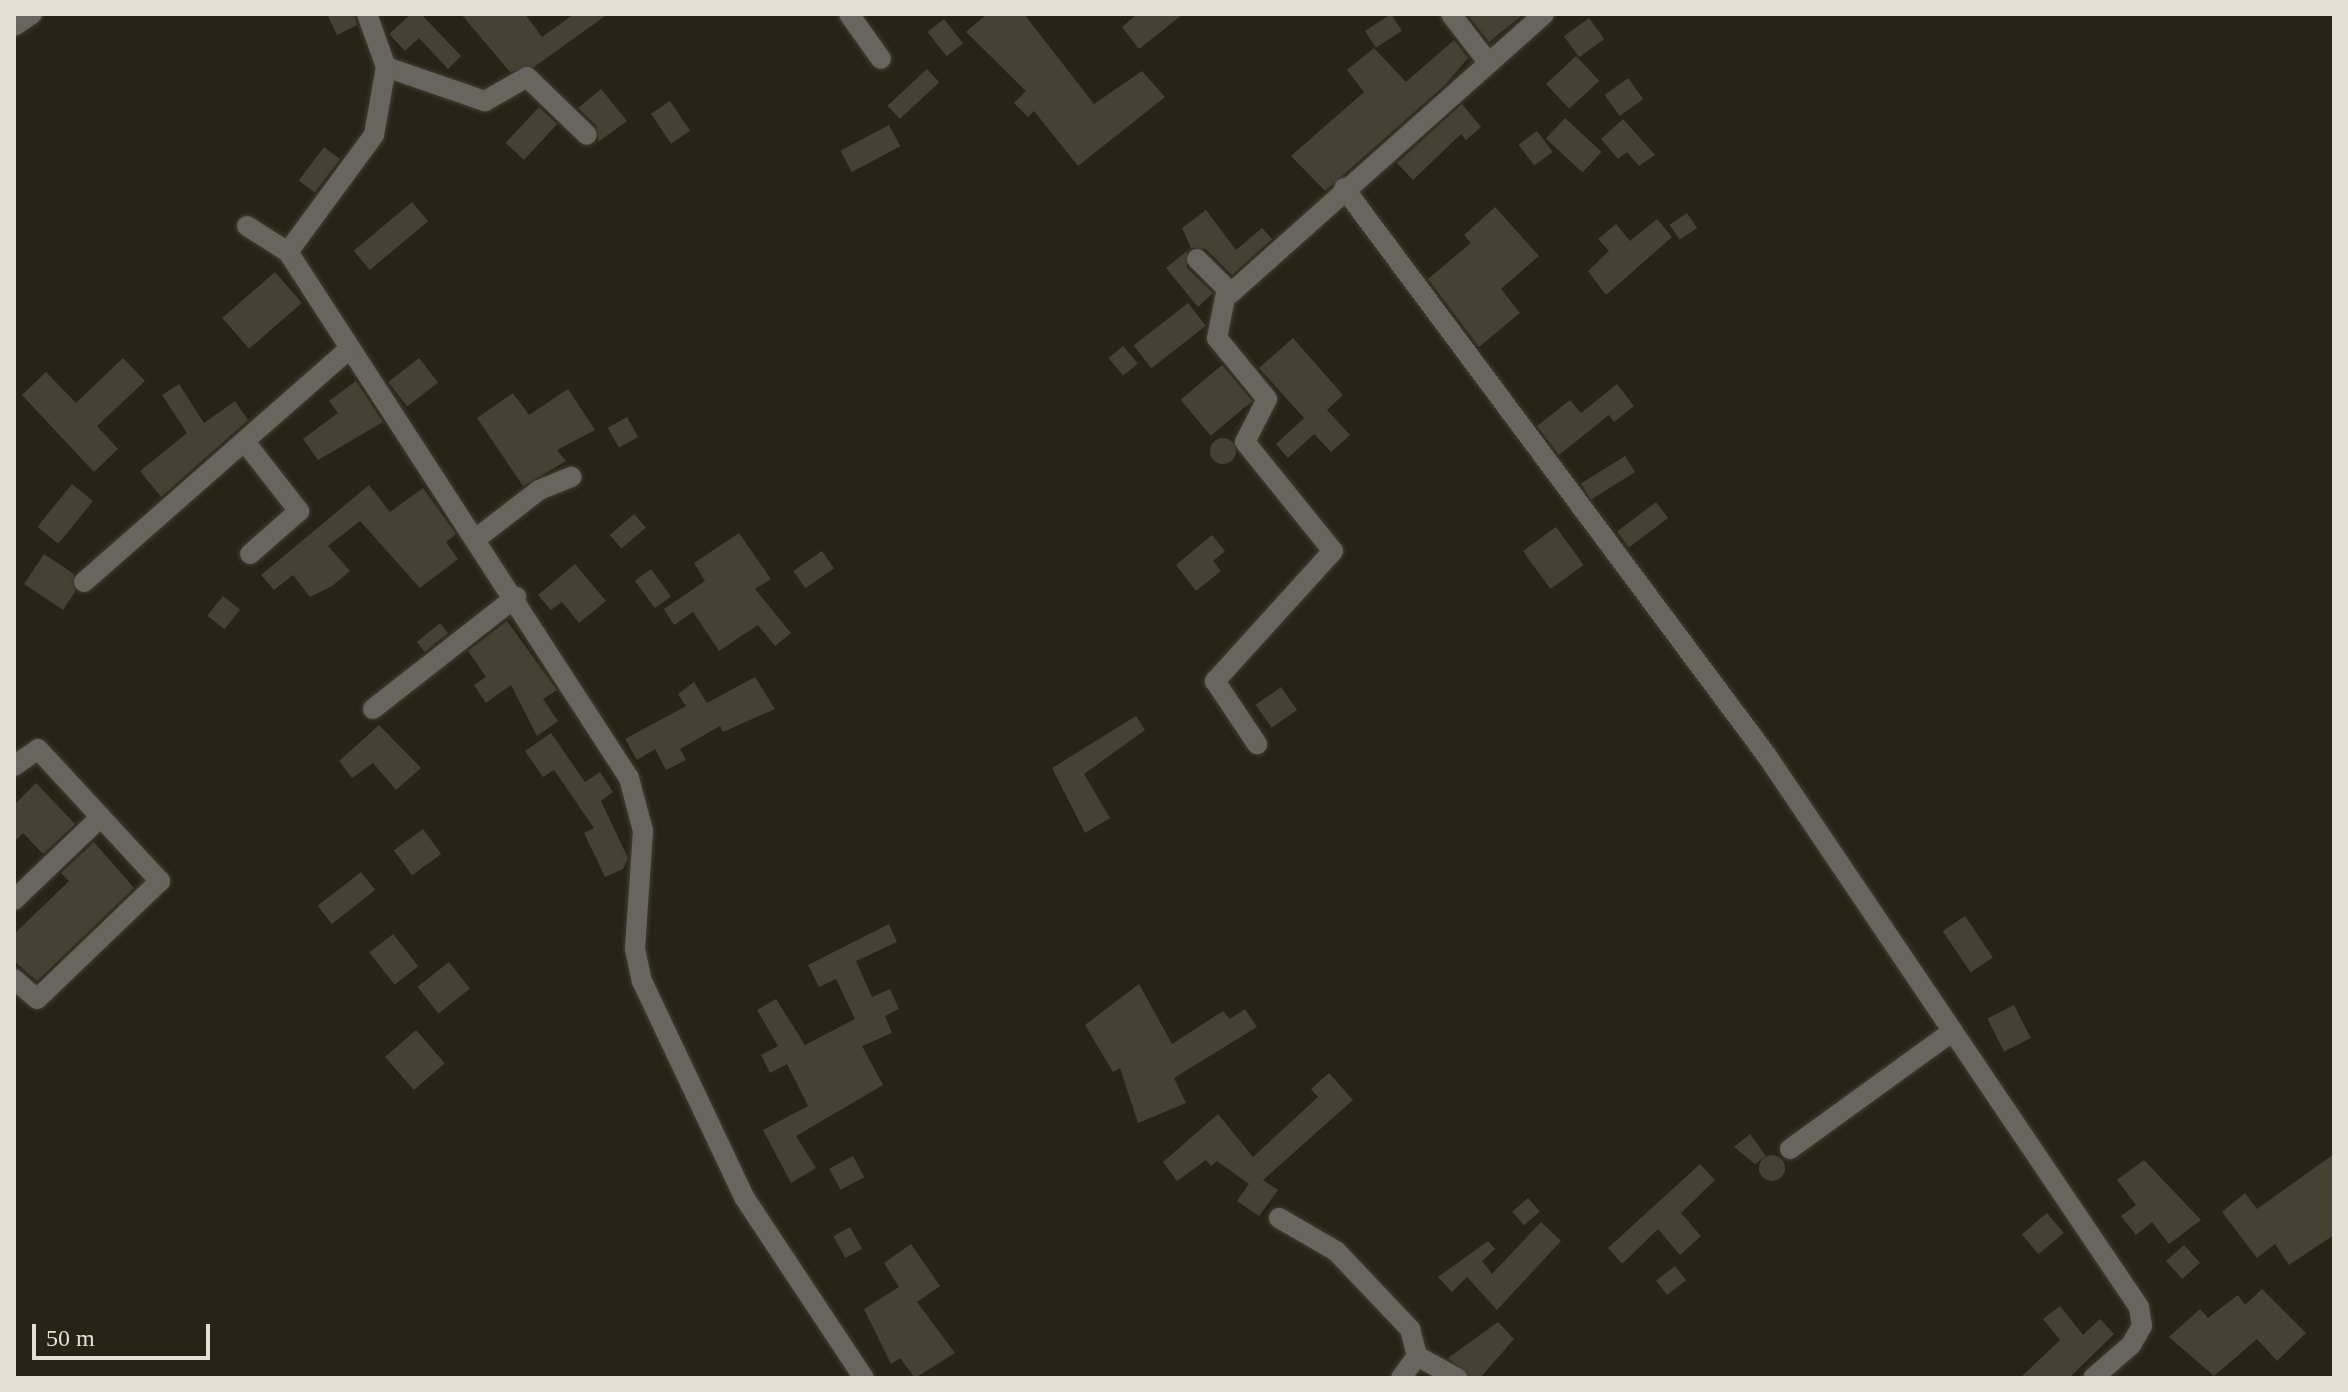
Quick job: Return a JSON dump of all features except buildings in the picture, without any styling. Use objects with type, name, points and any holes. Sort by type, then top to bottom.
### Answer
[{"type":"street","points":[[14,26],[32,14]]},
{"type":"street","points":[[288,252],[374,135],[386,67],[367,14]]},
{"type":"street","points":[[849,14],[881,59]]},
{"type":"street","points":[[1451,14],[1487,61]]},
{"type":"street","points":[[1257,744],[1215,681],[1333,551],[1245,442],[1267,399],[1217,338],[1226,293],[1544,14]]},
{"type":"street","points":[[386,67],[485,101],[527,77],[587,135]]},
{"type":"street","points":[[1344,188],[1749,731],[2139,1307],[2142,1326],[2131,1345],[2093,1378]]},
{"type":"street","points":[[247,226],[288,252],[516,597],[638,804],[635,949],[642,981],[744,1197],[864,1378]]},
{"type":"street","points":[[1197,259],[1226,293]]},
{"type":"street","points":[[84,582],[350,348]]},
{"type":"street","points":[[245,442],[299,511],[250,554]]},
{"type":"street","points":[[477,538],[539,490],[572,477]]},
{"type":"street","points":[[373,709],[516,597]]},
{"type":"street","points":[[14,766],[38,749],[158,884],[37,999],[14,979]]},
{"type":"street","points":[[14,900],[101,817]]},
{"type":"street","points":[[1790,1149],[1953,1031]]},
{"type":"street","points":[[1279,1218],[1336,1251],[1375,1287],[1410,1329],[1417,1356],[1457,1378]]},
{"type":"street","points":[[1401,1378],[1417,1356]]}]
